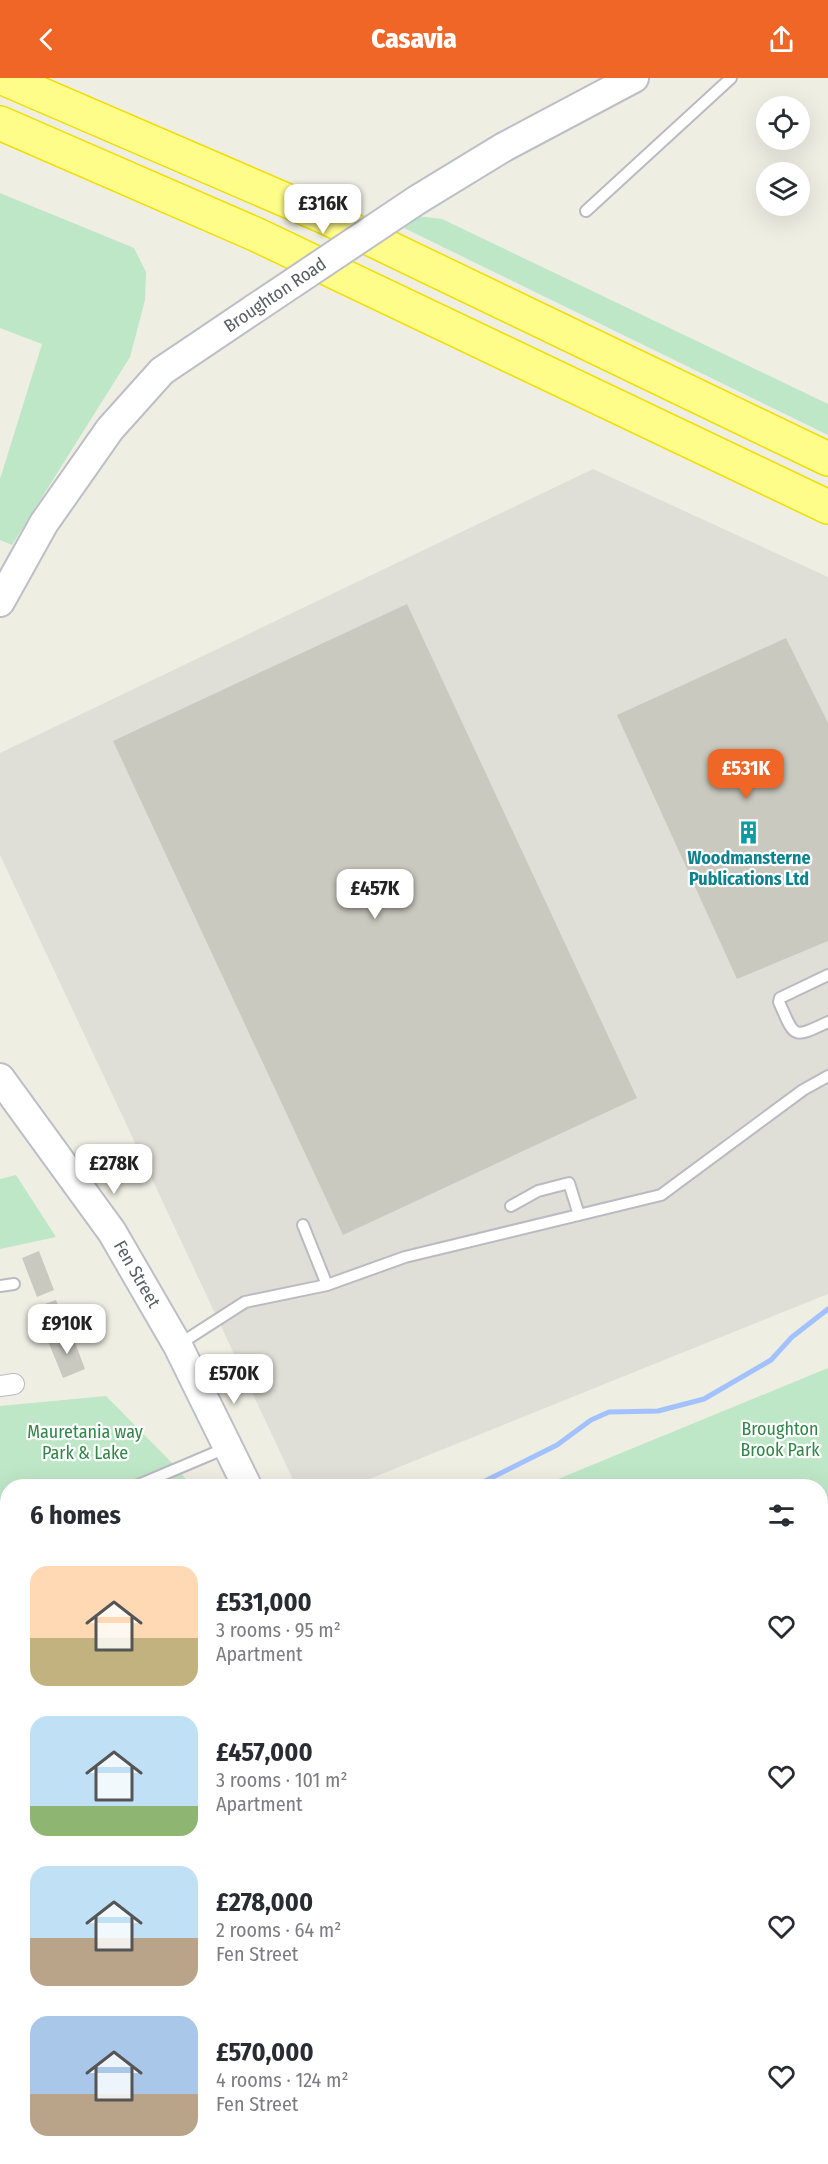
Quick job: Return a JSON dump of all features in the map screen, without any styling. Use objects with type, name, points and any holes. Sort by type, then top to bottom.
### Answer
[{"type":"highway","points":[[3,78],[325,217],[828,459]]},
{"type":"highway","points":[[0,123],[255,234],[828,507]]},
{"type":"street","name":"Broughton Road","points":[[3,589],[44,523],[110,429],[162,371],[417,200],[504,147],[634,78]]},
{"type":"street","name":"Fen Street","points":[[0,1078],[112,1232],[178,1346],[244,1479]]},
{"type":"lane","points":[[586,211],[731,78]]},
{"type":"lane","points":[[828,975],[787,993],[780,998],[779,1002],[795,1034],[803,1034],[828,1022]]},
{"type":"lane","points":[[178,1346],[245,1302],[327,1285],[405,1257],[661,1195],[803,1090],[828,1076]]},
{"type":"lane","points":[[510,1206],[538,1191],[569,1182],[579,1215]]},
{"type":"lane","points":[[303,1225],[327,1285]]},
{"type":"lane","points":[[0,1286],[14,1284]]},
{"type":"lane","points":[[153,1479],[228,1447]]},
{"type":"shaded area","points":[[593,469],[828,577],[828,1294],[369,1479],[293,1479],[0,855],[0,753]]},
{"type":"green space","points":[[0,193],[134,248],[146,272],[145,300],[130,357],[12,545],[0,540],[0,479],[42,344],[0,328]]},
{"type":"green space","points":[[416,216],[442,219],[828,404],[828,435],[404,228]]},
{"type":"green space","points":[[16,1175],[56,1237],[0,1249],[0,1179]]},
{"type":"green space","name":"Broughton Brook Park","points":[[828,1368],[828,1479],[558,1479]]},
{"type":"green space","name":"Mauretania way Park & Lake","points":[[106,1396],[186,1479],[0,1479],[0,1406]]},
{"type":"building","points":[[407,604],[637,1098],[343,1235],[113,741]]},
{"type":"building","name":"Woodmansterne Publications Ltd","points":[[786,638],[828,723],[828,941],[737,979],[617,715]]},
{"type":"building","points":[[39,1251],[54,1290],[37,1297],[22,1258]]},
{"type":"building","points":[[56,1300],[67,1328],[45,1337],[34,1308]]},
{"type":"building","points":[[71,1332],[85,1369],[63,1378],[48,1341]]},
{"type":"waterway","points":[[489,1479],[557,1445],[591,1420],[609,1412],[658,1411],[704,1399],[771,1360],[792,1337],[828,1309]]},
{"type":"place","name":"Woodmansterne Publications Ltd","points":[[749,832]]}]
